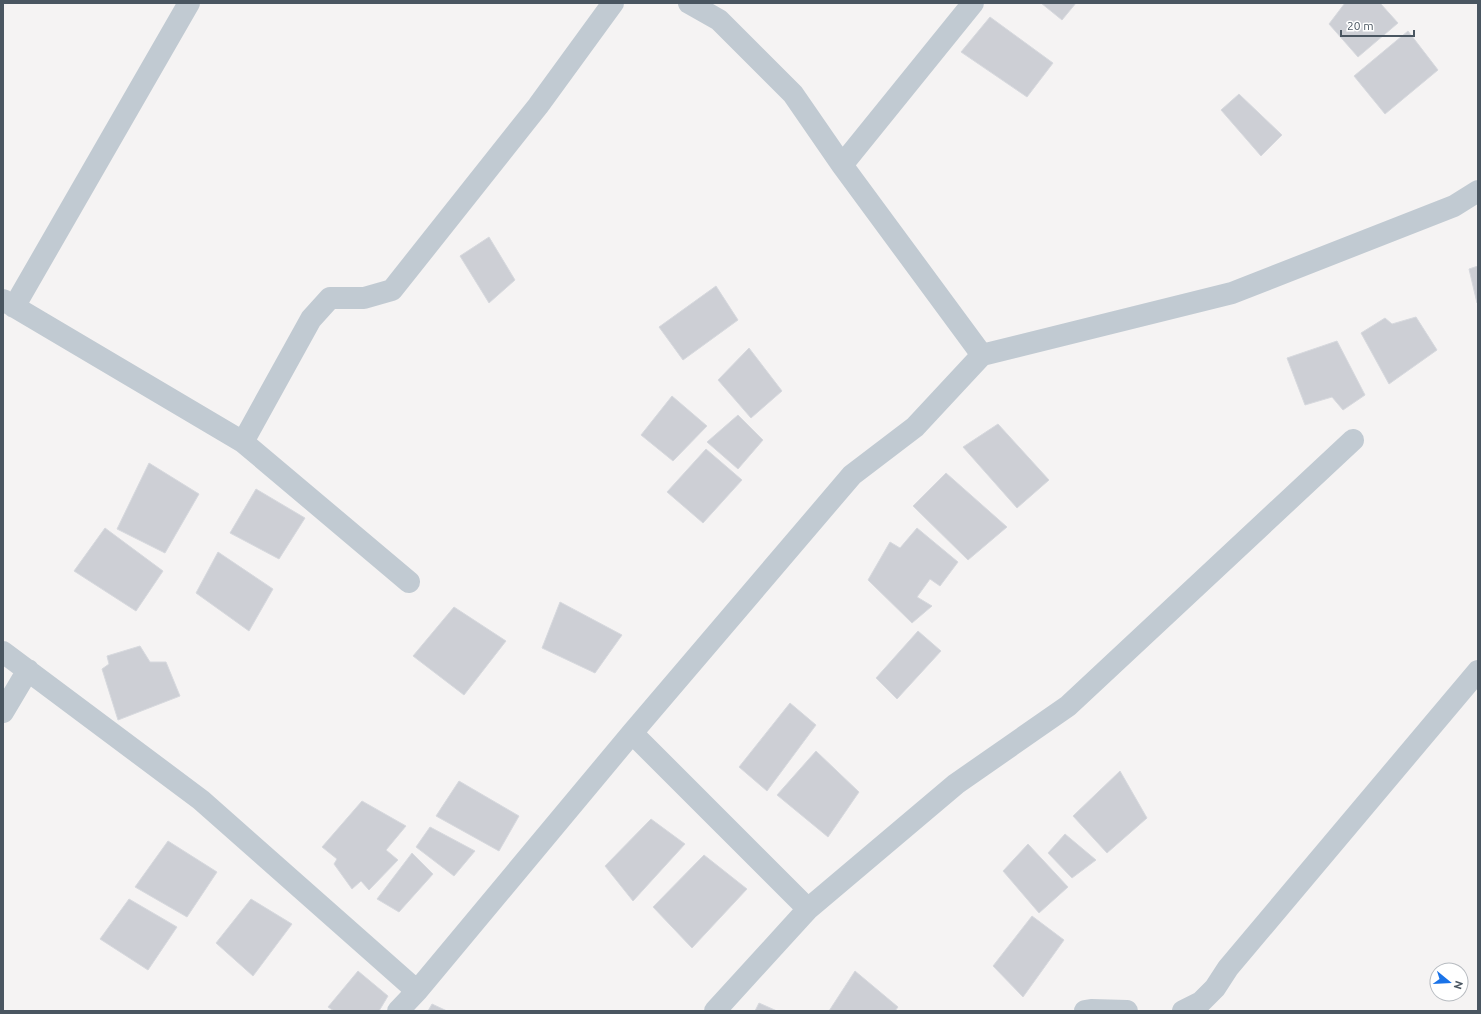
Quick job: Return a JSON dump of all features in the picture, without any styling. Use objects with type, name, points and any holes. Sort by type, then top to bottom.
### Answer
[{"type":"street","points":[[189,3],[8,304],[243,442],[409,582]]},
{"type":"street","points":[[243,442],[311,319],[330,298],[364,298],[392,290],[538,106],[613,3]]},
{"type":"street","points":[[689,3],[719,20],[793,94],[842,165],[982,355]]},
{"type":"street","points":[[842,165],[973,3]]},
{"type":"street","points":[[398,1011],[418,991],[632,733],[852,475],[915,427],[982,355],[1232,293],[1454,206],[1478,191]]},
{"type":"street","points":[[715,1011],[808,909],[956,784],[1068,706],[1353,440]]},
{"type":"street","points":[[3,652],[201,800],[418,991]]},
{"type":"street","points":[[3,712],[28,670]]},
{"type":"street","points":[[1183,1011],[1201,1002],[1215,988],[1228,968],[1478,671]]},
{"type":"street","points":[[632,733],[808,909]]},
{"type":"street","points":[[1084,1011],[1127,1011]]},
{"type":"building","points":[[1041,3],[1076,3],[1062,20]]},
{"type":"building","points":[[1345,3],[1380,3],[1398,23],[1358,57],[1329,24]]},
{"type":"building","points":[[990,17],[1053,63],[1027,97],[961,52]]},
{"type":"building","points":[[1408,31],[1438,70],[1385,114],[1354,76]]},
{"type":"building","points":[[1239,94],[1282,135],[1261,156],[1221,110]]},
{"type":"building","points":[[489,237],[515,280],[489,303],[460,256]]},
{"type":"building","points":[[1478,266],[1478,303],[1477,303],[1469,269]]},
{"type":"building","points":[[716,286],[738,320],[683,360],[659,327]]},
{"type":"building","points":[[1416,317],[1437,350],[1389,384],[1361,333],[1385,318],[1392,324]]},
{"type":"building","points":[[1337,341],[1365,395],[1343,410],[1332,397],[1305,405],[1287,358]]},
{"type":"building","points":[[749,348],[782,391],[751,418],[718,380]]},
{"type":"building","points":[[672,396],[707,426],[673,461],[641,435]]},
{"type":"building","points":[[738,415],[763,440],[738,469],[707,442]]},
{"type":"building","points":[[998,424],[1049,480],[1017,508],[963,447]]},
{"type":"building","points":[[706,449],[742,480],[703,523],[667,492]]},
{"type":"building","points":[[149,463],[199,494],[165,553],[117,529]]},
{"type":"building","points":[[946,473],[1007,527],[968,560],[913,506]]},
{"type":"building","points":[[256,489],[305,518],[279,559],[230,533]]},
{"type":"building","points":[[105,528],[163,571],[136,611],[74,571]]},
{"type":"building","points":[[917,528],[958,562],[940,586],[930,579],[917,597],[932,606],[912,623],[868,580],[890,542],[900,548]]},
{"type":"building","points":[[218,552],[273,589],[249,631],[196,593]]},
{"type":"building","points":[[560,602],[622,635],[595,673],[542,648]]},
{"type":"building","points":[[454,607],[506,641],[464,695],[413,656]]},
{"type":"building","points":[[918,631],[941,651],[897,699],[876,678]]},
{"type":"building","points":[[140,646],[150,662],[166,662],[180,696],[118,720],[102,669],[109,664],[107,656]]},
{"type":"building","points":[[790,703],[816,725],[767,791],[739,767]]},
{"type":"building","points":[[816,751],[859,792],[828,837],[777,795]]},
{"type":"building","points":[[1120,771],[1147,818],[1107,853],[1073,816]]},
{"type":"building","points":[[459,781],[519,816],[499,851],[436,816]]},
{"type":"building","points":[[362,801],[406,826],[386,850],[398,860],[369,890],[361,881],[352,889],[334,864],[337,859],[322,847]]},
{"type":"building","points":[[651,819],[685,844],[633,901],[605,866]]},
{"type":"building","points":[[430,827],[475,851],[454,876],[416,847]]},
{"type":"building","points":[[1065,834],[1096,860],[1072,878],[1048,853]]},
{"type":"building","points":[[168,841],[217,872],[187,917],[135,887]]},
{"type":"building","points":[[1028,844],[1068,887],[1039,913],[1003,871]]},
{"type":"building","points":[[412,853],[433,874],[399,912],[377,899]]},
{"type":"building","points":[[704,855],[747,889],[692,948],[653,907]]},
{"type":"building","points":[[129,899],[177,927],[148,970],[100,939]]},
{"type":"building","points":[[251,899],[292,924],[253,976],[216,943]]},
{"type":"building","points":[[1032,916],[1064,940],[1023,997],[993,966]]},
{"type":"building","points":[[358,971],[388,996],[379,1011],[334,1011],[328,1007]]},
{"type":"building","points":[[855,971],[898,1007],[895,1011],[829,1011]]},
{"type":"building","points":[[759,1003],[777,1011],[755,1011]]},
{"type":"building","points":[[432,1004],[447,1011],[428,1011]]}]
